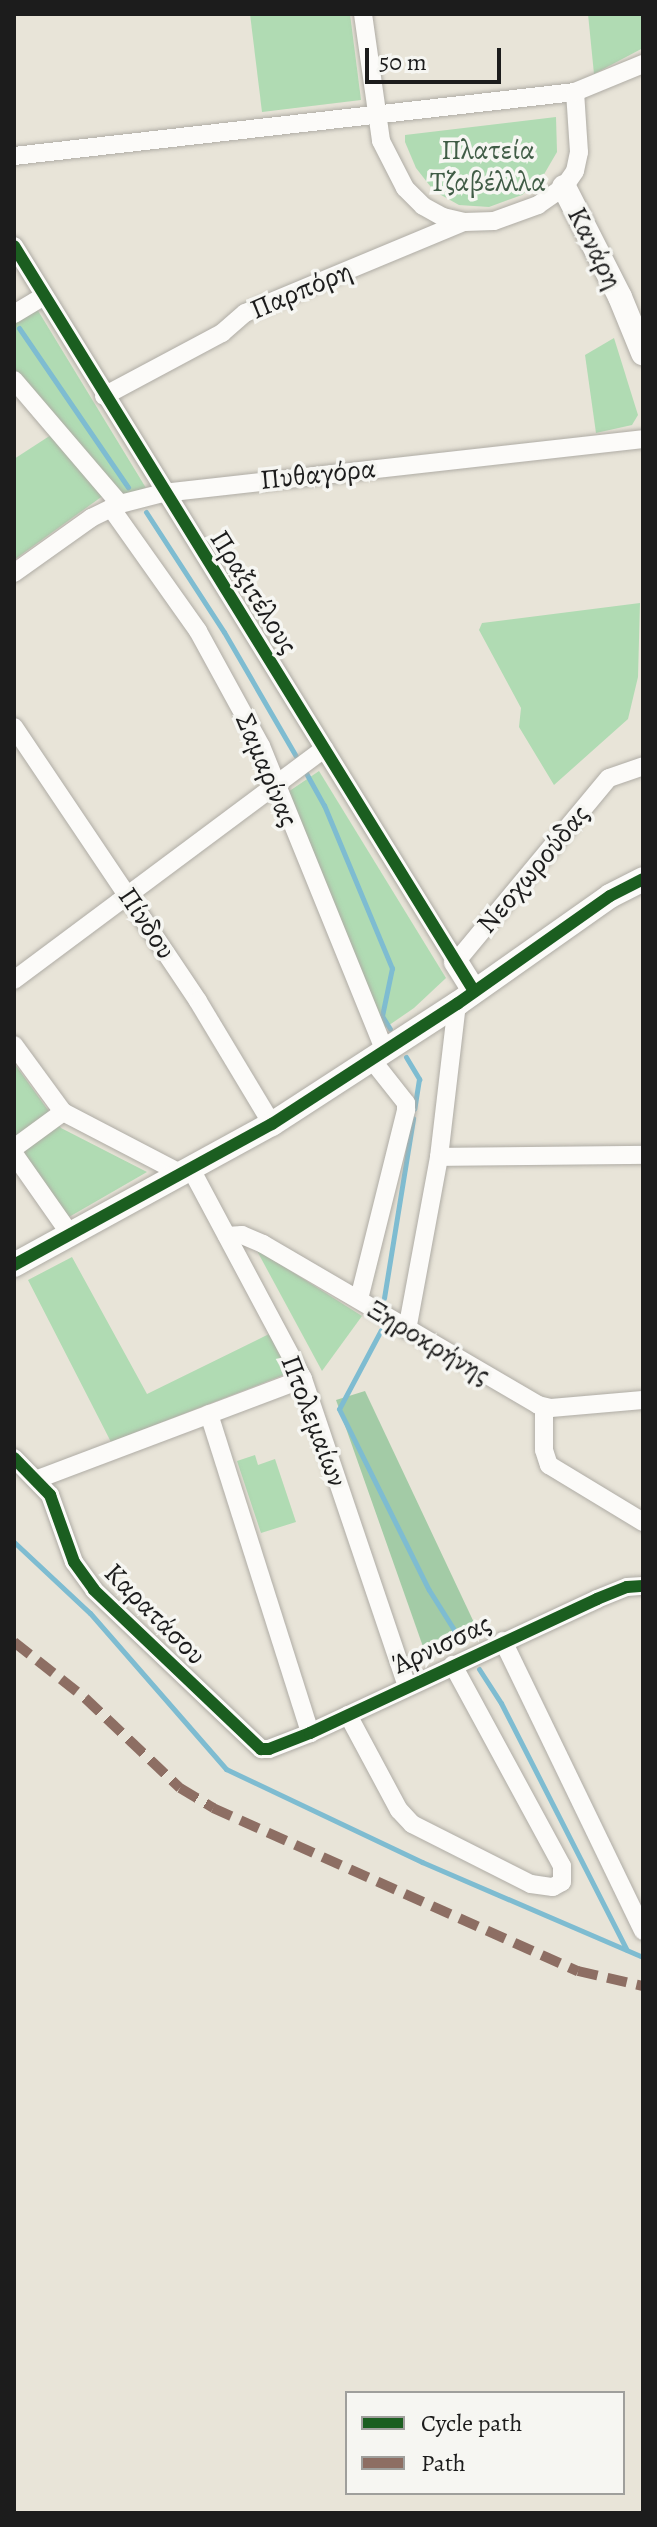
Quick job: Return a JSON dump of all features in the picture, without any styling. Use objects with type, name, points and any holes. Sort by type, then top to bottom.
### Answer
[{"type":"street","points":[[363,14],[381,141],[405,188],[434,213],[464,222],[510,216],[538,205],[564,187],[575,171],[579,152],[575,92]]},
{"type":"street","points":[[14,156],[575,92],[643,64]]},
{"type":"street","name":"Κανάρη","points":[[564,187],[620,297],[643,353]]},
{"type":"street","name":"Παρπόρη","points":[[104,396],[222,333],[245,313],[464,222]]},
{"type":"street","name":"Πραξιτέλους","points":[[14,246],[163,493],[456,962]]},
{"type":"street","points":[[14,314],[44,296]]},
{"type":"street","name":"Σαμαρίνας","points":[[14,380],[115,506],[205,643],[261,746],[378,1056],[406,1103],[359,1299]]},
{"type":"street","name":"Πυθαγόρα","points":[[14,573],[76,526],[115,506],[163,493],[643,439]]},
{"type":"street","name":"Πίνδου","points":[[14,727],[198,1001],[272,1124]]},
{"type":"street","points":[[14,980],[324,749]]},
{"type":"street","name":"Νεοχωρούδας","points":[[456,962],[609,778],[643,766]]},
{"type":"street","points":[[14,1265],[272,1124],[466,998],[610,896],[643,879]]},
{"type":"street","points":[[407,1330],[466,998],[456,962]]},
{"type":"street","points":[[14,1045],[63,1112],[187,1171]]},
{"type":"street","points":[[14,1148],[63,1112]]},
{"type":"street","points":[[14,1154],[70,1234]]},
{"type":"street","points":[[439,1157],[643,1155]]},
{"type":"street","points":[[14,1171],[32,1181]]},
{"type":"street","name":"Πτολεμαίων","points":[[187,1171],[227,1236],[303,1379],[407,1687]]},
{"type":"street","name":"Ξηροκρήνης","points":[[227,1236],[248,1237],[544,1407]]},
{"type":"street","points":[[38,1479],[303,1379]]},
{"type":"street","points":[[643,1400],[544,1407],[544,1450],[549,1465],[643,1522]]},
{"type":"street","points":[[209,1414],[310,1733]]},
{"type":"street","name":"Καρατάσου","points":[[14,1458],[38,1479],[54,1504],[74,1562],[94,1590],[261,1749]]},
{"type":"street","name":"Άρνισσας","points":[[261,1749],[269,1749],[310,1733],[597,1599],[627,1587],[643,1586]]},
{"type":"street","points":[[503,1641],[643,1931]]},
{"type":"street","points":[[348,1715],[399,1810],[412,1824],[531,1884],[553,1887],[562,1882],[562,1866],[453,1665]]},
{"type":"green space","points":[[250,14],[350,14],[361,100],[262,112]]},
{"type":"green space","points":[[588,14],[643,14],[643,48],[594,74]]},
{"type":"green space","name":"Πλατεία Τζαβέλλλα","points":[[556,117],[557,152],[543,176],[522,195],[489,207],[459,205],[434,191],[416,168],[405,142],[405,135]]},
{"type":"green space","points":[[37,309],[146,488],[122,496],[14,371],[14,324]]},
{"type":"green space","points":[[614,338],[638,415],[632,425],[596,433],[585,355]]},
{"type":"green space","points":[[51,435],[104,495],[14,560],[14,459]]},
{"type":"green space","points":[[640,603],[638,677],[628,719],[554,785],[519,727],[521,708],[479,630],[482,623]]},
{"type":"green space","points":[[319,771],[446,978],[414,1008],[382,1030],[285,794]]},
{"type":"green space","points":[[14,1063],[61,1128],[147,1172],[69,1217],[14,1139]]},
{"type":"green space","points":[[256,1249],[362,1316],[322,1371]]},
{"type":"green space","points":[[72,1257],[147,1394],[269,1334],[289,1373],[111,1442],[28,1280]]},
{"type":"green space","points":[[365,1391],[478,1631],[427,1658],[336,1400]]},
{"type":"green space","points":[[255,1455],[258,1465],[275,1459],[296,1522],[261,1533],[237,1461]]},
{"type":"waterway","points":[[19,328],[128,487]]},
{"type":"waterway","points":[[146,512],[224,632],[296,756]]},
{"type":"waterway","points":[[306,773],[324,805],[392,968],[382,1016],[390,1029]]},
{"type":"waterway","points":[[406,1057],[419,1079],[414,1109]]},
{"type":"waterway","points":[[384,1298],[413,1118]]},
{"type":"waterway","points":[[381,1330],[339,1409],[429,1590],[463,1644]]},
{"type":"waterway","points":[[14,1542],[90,1613],[226,1769],[422,1862],[643,1957]]},
{"type":"waterway","points":[[479,1669],[501,1703],[627,1950]]},
{"type":"marked path","points":[[14,1642],[85,1698],[180,1788],[213,1808],[578,1971],[643,1986]]},
{"type":"cycle path","points":[[14,246],[474,991]]},
{"type":"cycle path","points":[[14,1265],[272,1124],[457,1004],[610,896],[643,879]]},
{"type":"cycle path","points":[[14,1458],[50,1495],[74,1562],[94,1590],[261,1749],[269,1749],[310,1733],[597,1599],[627,1587],[643,1586]]}]
